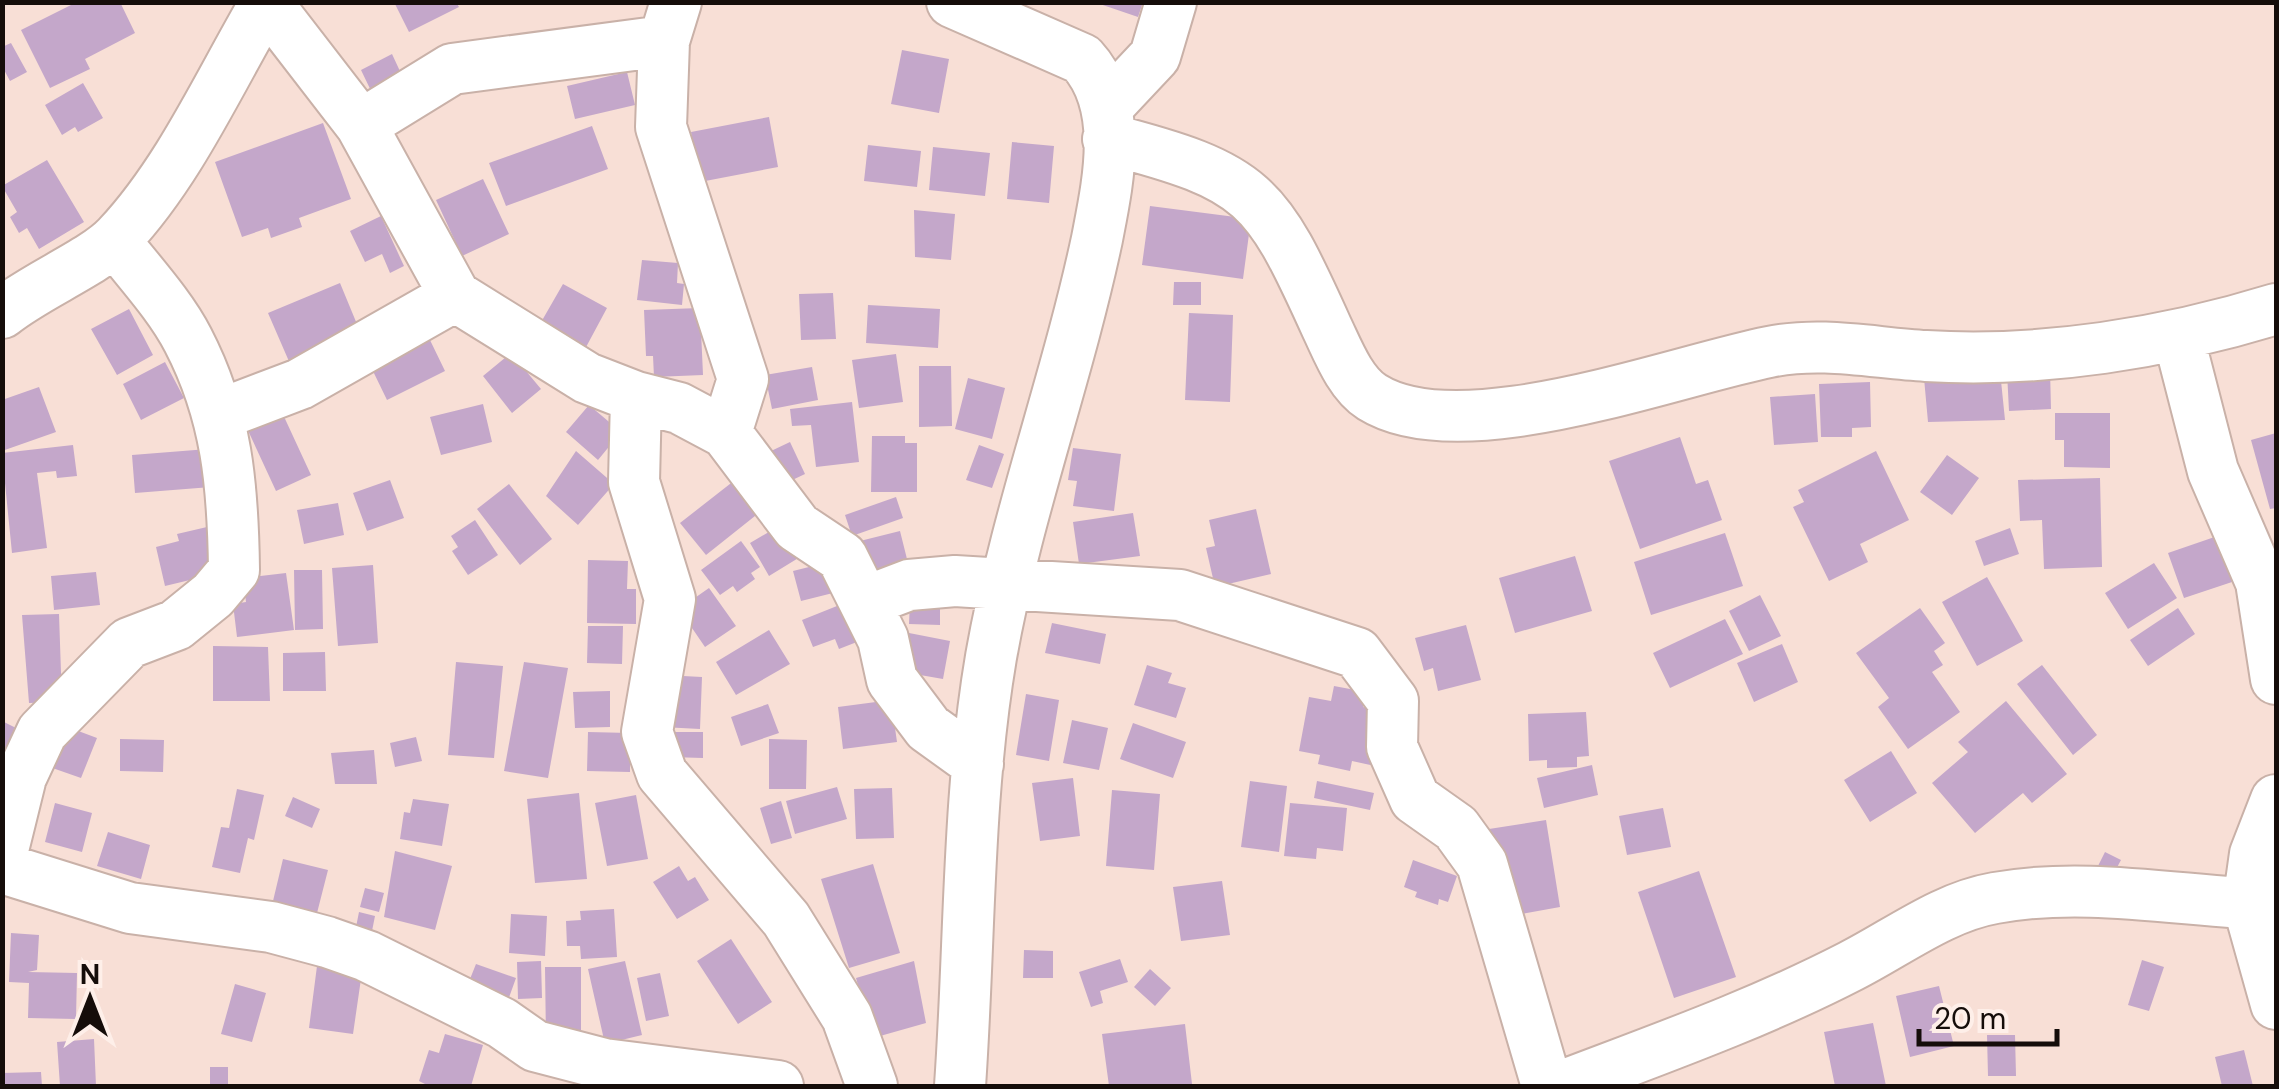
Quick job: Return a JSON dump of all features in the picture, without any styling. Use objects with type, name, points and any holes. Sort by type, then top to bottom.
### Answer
[{"type":"street","points":[[2,314],[30,290],[115,240],[176,156],[266,2],[361,125],[455,296],[587,378],[636,398],[679,408],[726,433],[797,527],[842,557],[883,639],[892,680],[928,728],[978,764]]},
{"type":"street","points":[[952,2],[1082,59],[1098,76],[1108,122],[1106,196],[1093,257],[992,654],[978,764],[960,1086]]},
{"type":"street","points":[[1108,122],[1154,56],[1170,2]]},
{"type":"street","points":[[361,125],[452,69],[670,22],[661,127],[743,379],[726,433]]},
{"type":"street","points":[[1108,122],[1212,171],[1254,196],[1285,236],[1342,361],[1369,395],[1411,415],[1479,416],[1644,386],[1773,351],[1851,346],[1927,356],[2020,354],[2178,335],[2276,309]]},
{"type":"street","points":[[2,854],[21,778],[42,732],[130,643],[176,625],[214,596],[234,570],[234,508],[221,414],[187,336],[115,240]]},
{"type":"street","points":[[221,414],[300,384],[455,296]]},
{"type":"street","points":[[2178,335],[2213,470],[2262,582],[2276,679]]},
{"type":"street","points":[[636,398],[634,482],[670,599],[647,732],[662,774],[786,919],[847,1017],[872,1086]]},
{"type":"street","points":[[867,601],[909,585],[1007,584],[1180,596],[1357,652],[1393,701],[1392,747],[1415,800],[1456,828],[1482,864],[1547,1086]]},
{"type":"street","points":[[2276,800],[2255,854],[2276,1004]]},
{"type":"street","points":[[2,868],[130,908],[271,926],[327,942],[367,956],[502,1023],[534,1046],[604,1064],[778,1086]]},
{"type":"street","points":[[1562,1086],[1715,1028],[1851,966],[1948,913],[1990,898],[2075,890],[2262,904]]},
{"type":"building","points":[[77,2],[120,2],[135,33],[85,59],[90,69],[50,88],[21,30]]},
{"type":"building","points":[[394,2],[456,2],[459,7],[409,32]]},
{"type":"building","points":[[1094,2],[1143,2],[1138,17]]},
{"type":"building","points":[[11,43],[27,72],[10,81],[2,66],[2,47]]},
{"type":"building","points":[[902,50],[949,59],[939,113],[891,104]]},
{"type":"building","points":[[392,54],[405,82],[374,97],[361,70]]},
{"type":"building","points":[[627,72],[635,105],[575,119],[567,86]]},
{"type":"building","points":[[83,83],[103,118],[78,132],[75,127],[62,135],[45,105]]},
{"type":"building","points":[[769,117],[778,167],[700,182],[691,132]]},
{"type":"building","points":[[323,123],[351,199],[299,218],[302,227],[271,238],[268,228],[242,237],[215,162]]},
{"type":"building","points":[[592,126],[608,169],[506,206],[489,163]]},
{"type":"building","points":[[1012,142],[1054,146],[1049,203],[1007,199]]},
{"type":"building","points":[[868,145],[921,151],[917,187],[864,181]]},
{"type":"building","points":[[933,147],[990,153],[985,196],[929,190]]},
{"type":"building","points":[[47,160],[84,222],[39,249],[27,228],[19,233],[10,217],[17,212],[2,186]]},
{"type":"building","points":[[483,179],[509,234],[462,256],[436,200]]},
{"type":"building","points":[[1150,206],[1251,219],[1243,279],[1142,265]]},
{"type":"building","points":[[914,210],[955,214],[951,260],[915,257]]},
{"type":"building","points":[[381,216],[404,266],[390,273],[382,254],[365,262],[350,231]]},
{"type":"building","points":[[642,260],[678,263],[677,283],[684,284],[682,305],[637,300]]},
{"type":"building","points":[[1174,282],[1201,282],[1201,305],[1173,305]]},
{"type":"building","points":[[340,283],[359,329],[291,366],[268,313]]},
{"type":"building","points":[[563,284],[607,308],[585,349],[540,324]]},
{"type":"building","points":[[833,293],[836,339],[801,340],[799,294]]},
{"type":"building","points":[[868,305],[940,309],[938,348],[866,343]]},
{"type":"building","points":[[700,308],[703,375],[654,377],[653,356],[646,356],[644,310]]},
{"type":"building","points":[[129,309],[153,355],[117,375],[91,329]]},
{"type":"building","points":[[1189,313],[1233,315],[1230,402],[1185,400]]},
{"type":"building","points":[[429,338],[445,371],[387,400],[371,367]]},
{"type":"building","points":[[511,353],[541,389],[512,413],[483,376]]},
{"type":"building","points":[[896,354],[903,402],[859,408],[852,360]]},
{"type":"building","points":[[165,362],[184,398],[141,420],[123,384]]},
{"type":"building","points":[[919,366],[951,366],[952,426],[919,427]]},
{"type":"building","points":[[812,367],[818,400],[772,409],[765,375]]},
{"type":"building","points":[[2050,369],[2051,409],[2009,411],[2007,372]]},
{"type":"building","points":[[2000,371],[2005,420],[1928,422],[1924,378]]},
{"type":"building","points":[[968,378],[1005,388],[992,439],[955,429]]},
{"type":"building","points":[[1870,382],[1871,427],[1852,428],[1852,437],[1821,437],[1819,384]]},
{"type":"building","points":[[39,387],[56,432],[2,451],[2,400]]},
{"type":"building","points":[[1815,394],[1818,442],[1774,445],[1770,397]]},
{"type":"building","points":[[852,402],[859,462],[816,467],[811,425],[792,426],[790,409]]},
{"type":"building","points":[[483,404],[492,442],[441,455],[430,417]]},
{"type":"building","points":[[589,405],[621,432],[598,460],[566,432]]},
{"type":"building","points":[[280,408],[311,475],[276,491],[245,424]]},
{"type":"building","points":[[2055,413],[2110,413],[2110,468],[2064,467],[2064,440],[2055,440]]},
{"type":"building","points":[[2276,433],[2276,508],[2270,509],[2251,440]]},
{"type":"building","points":[[872,436],[905,436],[905,443],[917,443],[917,492],[871,492]]},
{"type":"building","points":[[1680,437],[1696,484],[1708,480],[1722,520],[1640,549],[1609,461]]},
{"type":"building","points":[[790,442],[805,474],[786,483],[771,451]]},
{"type":"building","points":[[73,445],[77,476],[57,478],[56,471],[37,473],[47,548],[12,553],[2,453]]},
{"type":"building","points":[[979,445],[1004,454],[992,488],[966,480]]},
{"type":"building","points":[[1073,448],[1121,454],[1114,511],[1073,506],[1077,481],[1068,480]]},
{"type":"building","points":[[208,449],[211,487],[135,493],[132,455]]},
{"type":"building","points":[[576,451],[614,484],[578,525],[546,496]]},
{"type":"building","points":[[1876,451],[1909,520],[1860,544],[1868,562],[1829,581],[1793,507],[1804,502],[1798,490]]},
{"type":"building","points":[[1947,455],[1979,478],[1952,515],[1920,492]]},
{"type":"building","points":[[2100,478],[2102,567],[2044,569],[2042,520],[2020,521],[2018,480]]},
{"type":"building","points":[[390,480],[404,518],[367,531],[353,493]]},
{"type":"building","points":[[735,480],[760,512],[706,555],[680,523]]},
{"type":"building","points":[[509,484],[552,539],[520,565],[477,509]]},
{"type":"building","points":[[896,497],[903,518],[852,536],[845,515]]},
{"type":"building","points":[[338,503],[344,535],[304,544],[297,510]]},
{"type":"building","points":[[1256,509],[1271,574],[1215,587],[1206,548],[1215,546],[1209,520]]},
{"type":"building","points":[[1133,513],[1140,556],[1079,564],[1073,522]]},
{"type":"building","points":[[475,520],[498,555],[468,575],[452,551],[458,547],[451,536]]},
{"type":"building","points":[[781,525],[800,557],[769,576],[750,543]]},
{"type":"building","points":[[207,527],[219,573],[165,586],[156,547],[179,541],[177,534]]},
{"type":"building","points":[[2010,528],[2019,554],[1984,566],[1975,541]]},
{"type":"building","points":[[900,531],[910,571],[871,581],[860,541]]},
{"type":"building","points":[[2232,531],[2247,577],[2184,598],[2168,553]]},
{"type":"building","points":[[1725,533],[1743,586],[1651,615],[1634,562]]},
{"type":"building","points":[[741,541],[760,567],[751,573],[755,579],[737,592],[733,586],[720,595],[701,570]]},
{"type":"building","points":[[1575,556],[1592,611],[1515,633],[1499,578]]},
{"type":"building","points":[[588,560],[628,561],[627,589],[636,589],[636,624],[587,623]]},
{"type":"building","points":[[833,561],[841,591],[801,601],[793,571]]},
{"type":"building","points":[[2154,563],[2177,598],[2128,629],[2105,593]]},
{"type":"building","points":[[373,565],[378,643],[338,646],[332,568]]},
{"type":"building","points":[[294,570],[322,570],[323,629],[295,630]]},
{"type":"building","points":[[96,572],[100,605],[54,610],[51,576]]},
{"type":"building","points":[[286,573],[294,630],[237,637],[233,604],[246,602],[243,578]]},
{"type":"building","points":[[1987,577],[2023,641],[1977,666],[1942,602]]},
{"type":"building","points":[[709,588],[736,626],[705,647],[679,609]]},
{"type":"building","points":[[1760,595],[1781,636],[1749,651],[1729,611]]},
{"type":"building","points":[[852,600],[867,638],[839,649],[835,639],[813,647],[802,620]]},
{"type":"building","points":[[910,601],[940,603],[940,625],[909,624]]},
{"type":"building","points":[[1920,608],[1945,643],[1934,651],[1943,665],[1932,672],[1960,712],[1908,749],[1878,707],[1889,698],[1856,653]]},
{"type":"building","points":[[2178,608],[2195,634],[2148,666],[2130,640]]},
{"type":"building","points":[[59,614],[62,702],[29,703],[22,615]]},
{"type":"building","points":[[1725,619],[1743,654],[1670,688],[1653,653]]},
{"type":"building","points":[[1052,623],[1106,634],[1100,664],[1045,653]]},
{"type":"building","points":[[1466,625],[1481,680],[1438,691],[1433,668],[1424,671],[1415,638]]},
{"type":"building","points":[[588,626],[623,626],[622,664],[587,663]]},
{"type":"building","points":[[769,630],[790,664],[736,695],[716,662]]},
{"type":"building","points":[[909,633],[950,641],[943,679],[903,672]]},
{"type":"building","points":[[1782,644],[1798,682],[1754,702],[1737,663]]},
{"type":"building","points":[[213,646],[268,647],[270,701],[213,701]]},
{"type":"building","points":[[325,652],[326,691],[283,691],[283,653]]},
{"type":"building","points":[[456,662],[503,666],[494,758],[448,755]]},
{"type":"building","points":[[524,662],[568,668],[548,778],[504,771]]},
{"type":"building","points":[[1147,665],[1172,673],[1168,683],[1186,688],[1176,718],[1134,705]]},
{"type":"building","points":[[2042,665],[2097,735],[2073,755],[2017,684]]},
{"type":"building","points":[[664,675],[702,677],[700,729],[662,727]]},
{"type":"building","points":[[1334,686],[1366,692],[1363,707],[1386,712],[1375,766],[1352,761],[1350,771],[1318,764],[1320,755],[1299,751],[1309,697],[1331,701]]},
{"type":"building","points":[[610,691],[610,727],[575,728],[573,692]]},
{"type":"building","points":[[1026,694],[1059,700],[1049,761],[1016,755]]},
{"type":"building","points":[[891,700],[897,742],[843,749],[838,707]]},
{"type":"building","points":[[2006,701],[2067,774],[2032,803],[2023,793],[1975,833],[1932,783],[1968,752],[1958,742]]},
{"type":"building","points":[[768,704],[779,733],[741,746],[731,717]]},
{"type":"building","points":[[1586,712],[1589,756],[1577,757],[1577,767],[1547,768],[1547,760],[1529,761],[1528,714]]},
{"type":"building","points":[[1072,720],[1108,728],[1099,770],[1063,763]]},
{"type":"building","points":[[2,721],[18,729],[2,761]]},
{"type":"building","points":[[57,723],[97,738],[81,778],[41,764]]},
{"type":"building","points":[[1133,723],[1186,742],[1173,778],[1120,759]]},
{"type":"building","points":[[588,732],[630,733],[630,772],[587,771]]},
{"type":"building","points":[[671,732],[703,732],[703,758],[670,757]]},
{"type":"building","points":[[416,737],[422,761],[395,767],[390,743]]},
{"type":"building","points":[[120,739],[164,740],[163,772],[120,771]]},
{"type":"building","points":[[769,739],[807,740],[806,789],[769,789]]},
{"type":"building","points":[[374,750],[377,784],[335,784],[331,753]]},
{"type":"building","points":[[1891,751],[1917,793],[1870,822],[1844,780]]},
{"type":"building","points":[[1592,765],[1598,795],[1544,808],[1537,778]]},
{"type":"building","points":[[1073,778],[1080,836],[1040,841],[1032,783]]},
{"type":"building","points":[[1250,781],[1287,786],[1279,852],[1241,847]]},
{"type":"building","points":[[1317,781],[1374,793],[1370,810],[1314,798]]},
{"type":"building","points":[[837,787],[847,819],[795,834],[786,801]]},
{"type":"building","points":[[892,788],[894,838],[856,839],[854,789]]},
{"type":"building","points":[[237,789],[264,795],[254,840],[248,838],[240,873],[212,867],[221,827],[229,828]]},
{"type":"building","points":[[1112,790],[1160,794],[1154,870],[1106,866]]},
{"type":"building","points":[[579,793],[587,879],[535,883],[527,799]]},
{"type":"building","points":[[636,795],[648,859],[607,866],[595,803]]},
{"type":"building","points":[[293,797],[320,809],[312,828],[285,816]]},
{"type":"building","points":[[413,799],[449,804],[442,846],[400,839],[404,812],[410,813]]},
{"type":"building","points":[[781,801],[792,838],[771,844],[760,808]]},
{"type":"building","points":[[55,803],[92,813],[82,852],[45,842]]},
{"type":"building","points":[[1290,803],[1347,808],[1343,851],[1317,848],[1316,859],[1284,856]]},
{"type":"building","points":[[1663,808],[1671,847],[1627,855],[1619,816]]},
{"type":"building","points":[[1546,820],[1560,907],[1505,917],[1489,829]]},
{"type":"building","points":[[108,832],[150,845],[141,879],[97,866]]},
{"type":"building","points":[[395,851],[452,866],[435,930],[384,917]]},
{"type":"building","points":[[2105,852],[2121,860],[2108,884],[2093,876]]},
{"type":"building","points":[[283,859],[328,870],[317,913],[273,901]]},
{"type":"building","points":[[1413,860],[1457,876],[1448,902],[1439,899],[1438,905],[1415,897],[1417,892],[1404,887]]},
{"type":"building","points":[[873,864],[900,953],[849,968],[821,879]]},
{"type":"building","points":[[679,866],[688,881],[695,877],[709,900],[677,919],[653,882]]},
{"type":"building","points":[[1699,871],[1736,977],[1674,998],[1638,892]]},
{"type":"building","points":[[1222,881],[1230,935],[1181,941],[1173,887]]},
{"type":"building","points":[[365,888],[384,893],[379,912],[360,907]]},
{"type":"building","points":[[614,909],[617,957],[581,959],[580,946],[567,946],[566,921],[581,920],[580,911]]},
{"type":"building","points":[[359,912],[375,916],[372,931],[356,927]]},
{"type":"building","points":[[511,914],[547,916],[545,956],[509,953]]},
{"type":"building","points":[[11,933],[39,935],[37,970],[28,972],[77,973],[76,1019],[28,1018],[29,983],[9,982]]},
{"type":"building","points":[[731,939],[772,1002],[738,1024],[697,961]]},
{"type":"building","points":[[1024,950],[1053,951],[1053,978],[1023,978]]},
{"type":"building","points":[[1120,959],[1128,982],[1100,991],[1103,1003],[1091,1007],[1079,972]]},
{"type":"building","points":[[2142,960],[2164,967],[2149,1011],[2128,1005]]},
{"type":"building","points":[[541,961],[542,998],[518,999],[517,962]]},
{"type":"building","points":[[625,961],[642,1035],[605,1044],[588,969]]},
{"type":"building","points":[[914,961],[926,1023],[873,1038],[856,978]]},
{"type":"building","points":[[476,964],[516,978],[503,1014],[462,999]]},
{"type":"building","points":[[317,966],[362,972],[353,1034],[309,1028]]},
{"type":"building","points":[[545,967],[581,967],[581,1041],[546,1041]]},
{"type":"building","points":[[1150,969],[1171,988],[1155,1006],[1134,987]]},
{"type":"building","points":[[660,973],[669,1016],[646,1021],[637,978]]},
{"type":"building","points":[[235,984],[266,993],[252,1042],[221,1034]]},
{"type":"building","points":[[1939,986],[1954,1046],[1910,1057],[1896,996]]},
{"type":"building","points":[[1873,1023],[1886,1086],[1835,1086],[1824,1032]]},
{"type":"building","points":[[1185,1024],[1192,1084],[1109,1086],[1102,1034]]},
{"type":"building","points":[[445,1034],[483,1045],[471,1086],[429,1086],[419,1081],[429,1050],[439,1053]]},
{"type":"building","points":[[1987,1035],[2015,1035],[2016,1076],[1988,1076]]},
{"type":"building","points":[[94,1039],[96,1086],[60,1086],[57,1042]]},
{"type":"building","points":[[2244,1050],[2253,1086],[2222,1086],[2215,1057]]},
{"type":"building","points":[[210,1067],[228,1067],[228,1086],[210,1086]]},
{"type":"building","points":[[41,1072],[42,1086],[2,1086],[2,1073]]}]
